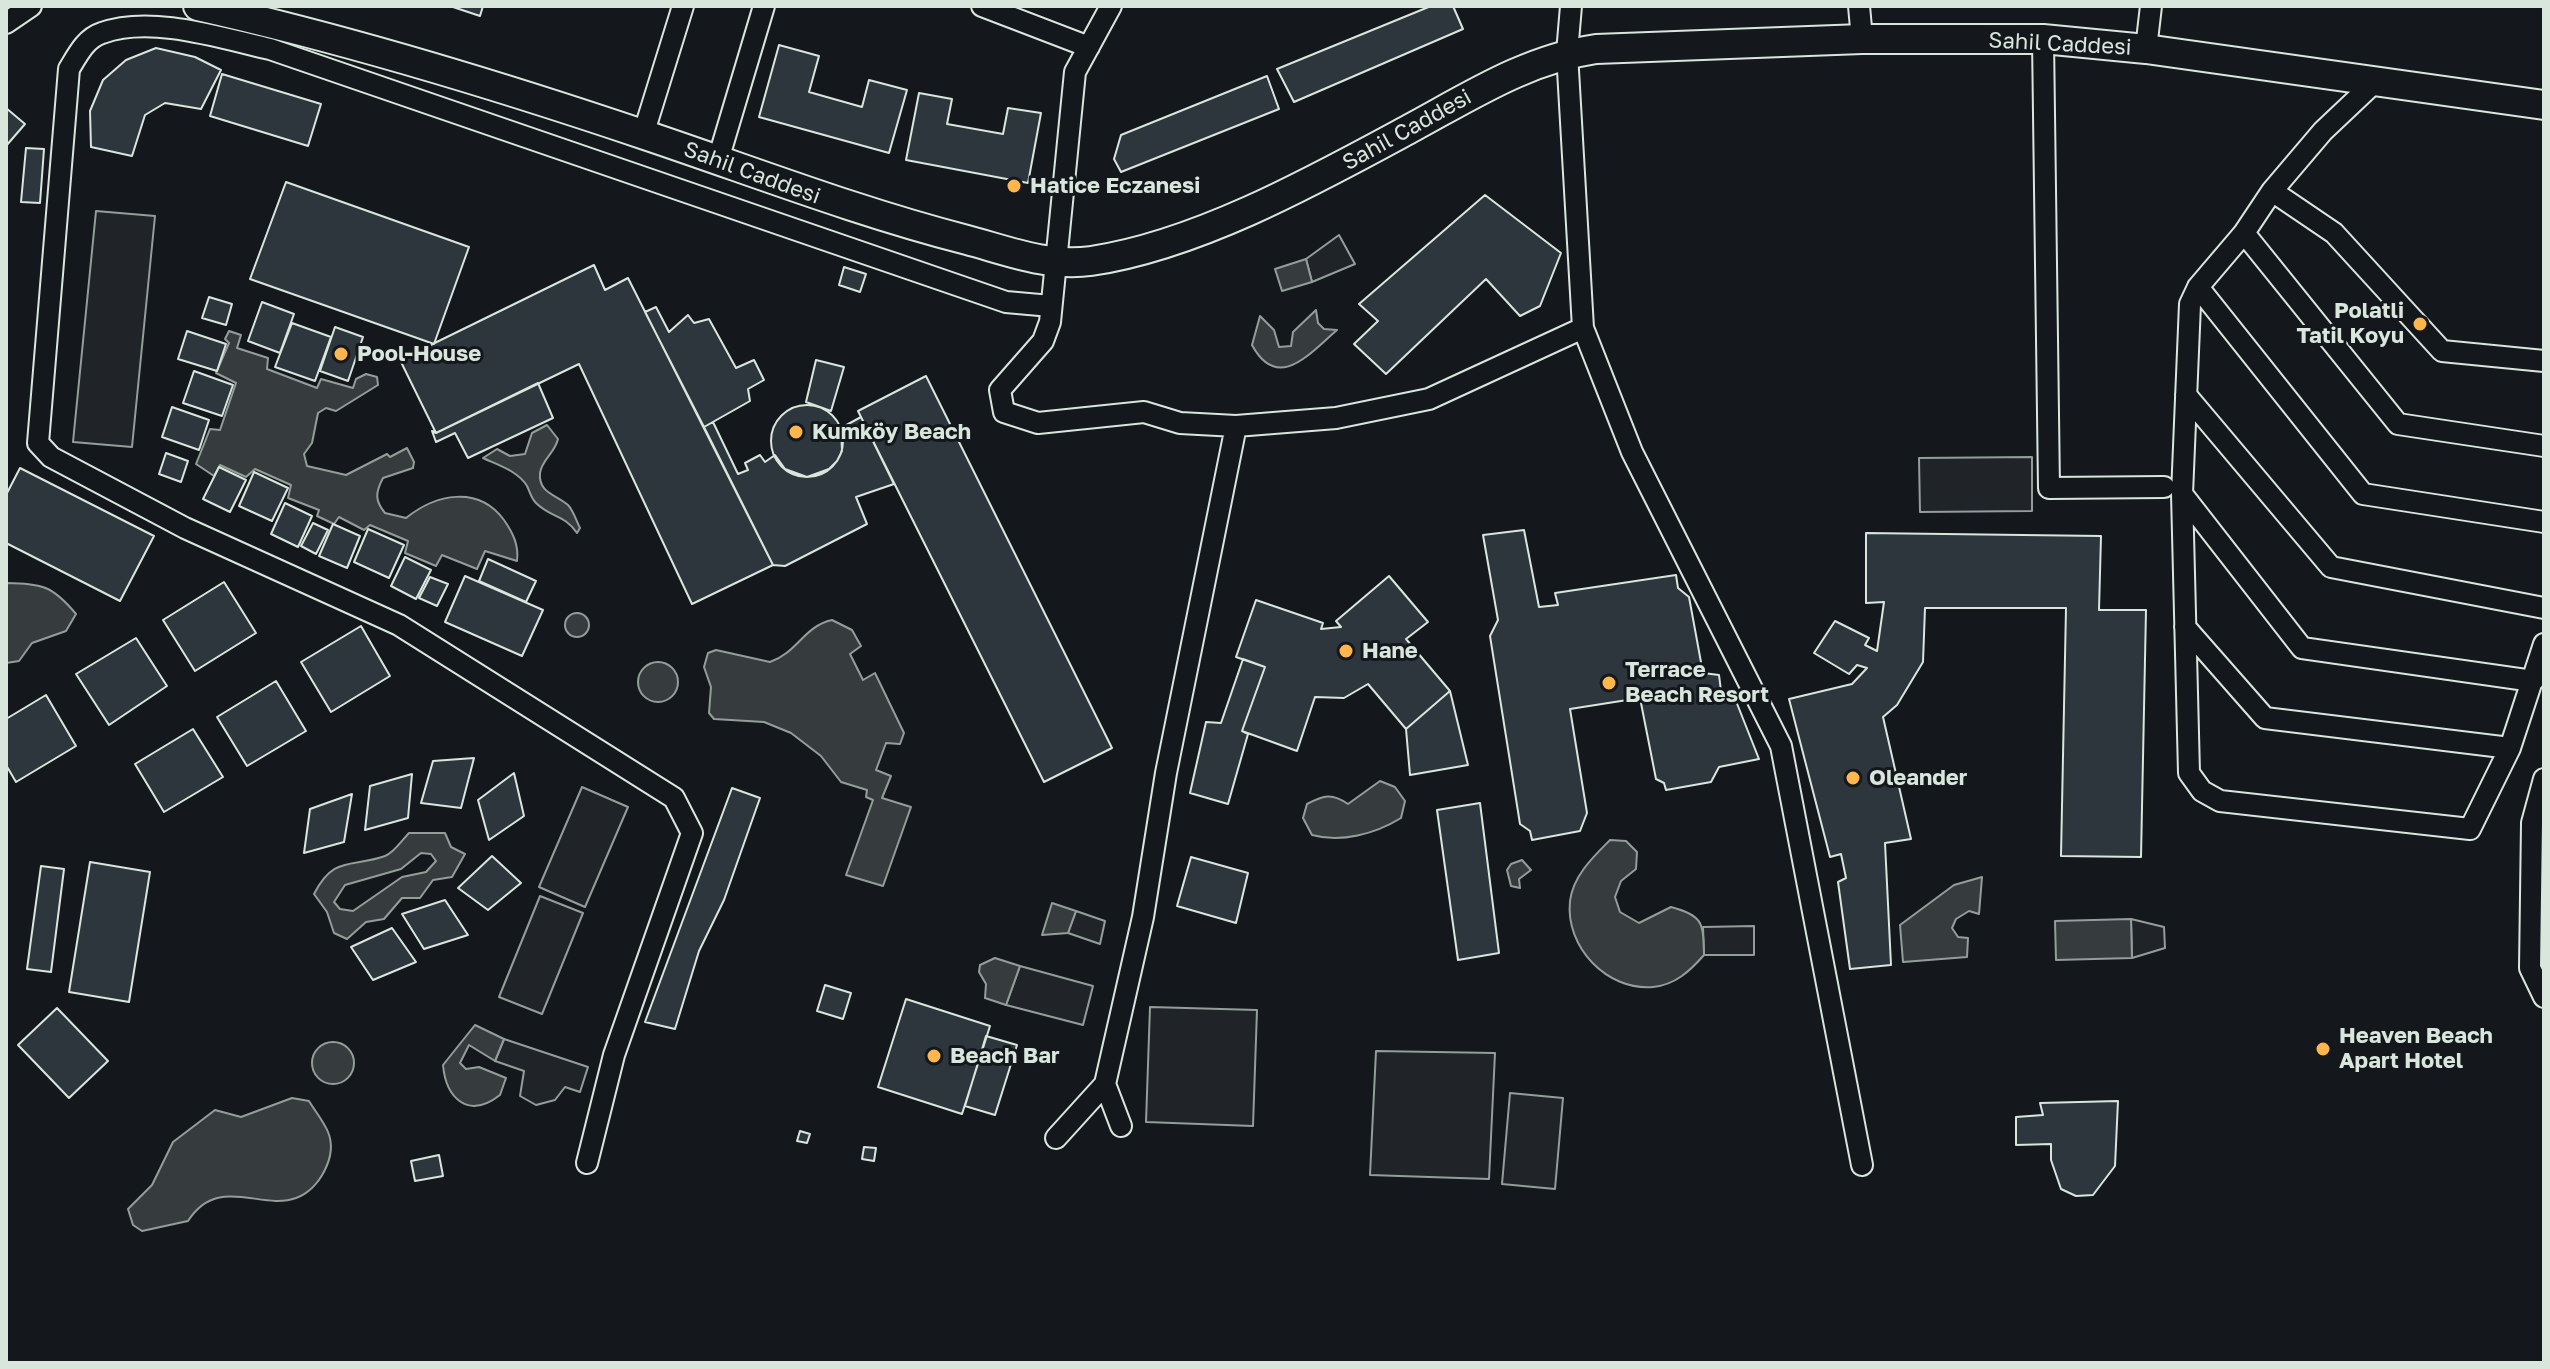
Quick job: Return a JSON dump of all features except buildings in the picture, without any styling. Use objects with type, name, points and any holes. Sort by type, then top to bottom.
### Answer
[{"type":"main road","points":[[198,6],[310,31]]},
{"type":"main road","points":[[261,6],[310,31]]},
{"type":"main road","name":"Sahil Caddesi","points":[[310,31],[643,135],[854,209],[1055,264],[1124,254],[1214,224],[1315,180],[1523,67],[1567,53],[1862,39],[2043,39],[2146,49],[2544,105]]},
{"type":"street","points":[[6,23],[31,6]]},
{"type":"street","points":[[643,135],[683,6]]},
{"type":"street","points":[[718,160],[764,6]]},
{"type":"street","points":[[982,6],[1089,47]]},
{"type":"street","points":[[1111,6],[1075,72],[1051,306],[1043,341],[1000,390],[1004,412],[1038,423],[1144,412],[1180,423],[1236,426],[1336,418],[1429,399],[1583,328]]},
{"type":"street","points":[[1571,6],[1567,53],[1583,328],[1632,452],[1781,746],[1862,1165]]},
{"type":"street","points":[[1859,6],[1862,39]]},
{"type":"street","points":[[2146,49],[2151,6]]},
{"type":"street","points":[[587,1163],[614,1055],[692,833],[688,820],[674,798],[636,772],[527,708],[399,625],[185,528],[51,457],[38,443],[69,69],[83,46],[100,33],[125,28],[187,30],[270,49],[1006,302],[1051,306]]},
{"type":"street","points":[[2043,39],[2049,488],[2173,491],[2302,648],[2533,681]]},
{"type":"street","points":[[2377,80],[2323,131],[2272,191],[2244,233],[2198,287],[2190,304],[2186,395],[2173,491],[2185,627],[2189,773],[2202,791],[2220,801],[2470,829],[2510,748],[2544,644]]},
{"type":"street","points":[[2272,191],[2334,233],[2442,351],[2544,361]]},
{"type":"street","points":[[2244,233],[2398,424],[2544,446]]},
{"type":"street","points":[[2198,287],[2363,494],[2544,522]]},
{"type":"street","points":[[2186,395],[2331,567],[2544,608]]},
{"type":"street","points":[[1056,1138],[1105,1084],[1143,917],[1166,773],[1236,426]]},
{"type":"street","points":[[2185,627],[2265,718],[2510,748]]},
{"type":"street","points":[[2544,779],[2532,823],[2530,968],[2544,997]]},
{"type":"street","points":[[1105,1084],[1121,1126]]},
{"type":"shaded area","points":[[96,211],[155,216],[132,447],[73,442]]},
{"type":"shaded area","points":[[1339,235],[1355,264],[1312,282],[1306,259]]},
{"type":"shaded area","points":[[1306,259],[1312,282],[1282,291],[1275,269]]},
{"type":"shaded area","points":[[1316,310],[1318,323],[1324,329],[1337,330],[1305,358],[1283,367],[1272,366],[1262,359],[1252,345],[1260,316],[1274,330],[1279,347],[1291,346],[1293,332]]},
{"type":"shaded area","points":[[229,331],[241,335],[237,348],[268,358],[267,369],[317,388],[321,379],[353,388],[356,379],[366,374],[377,377],[378,385],[336,411],[326,408],[318,413],[312,443],[304,454],[307,466],[346,475],[387,454],[390,457],[407,448],[414,462],[413,468],[383,478],[379,488],[377,497],[385,513],[406,518],[430,503],[456,497],[482,502],[494,509],[510,530],[516,544],[517,561],[485,551],[477,569],[442,555],[436,566],[405,553],[408,541],[370,525],[364,530],[339,517],[334,524],[317,516],[319,510],[288,498],[291,485],[255,469],[246,477],[220,465],[214,476],[196,464],[210,429],[220,430],[236,383],[216,373],[229,343],[225,339]]},
{"type":"shaded area","points":[[547,425],[558,439],[541,468],[540,480],[549,493],[570,507],[580,528],[577,533],[567,522],[536,503],[518,476],[483,458],[497,449],[510,456],[525,454],[532,433]]},
{"type":"shaded area","points":[[2032,457],[2032,511],[1920,512],[1919,458]]},
{"type":"shaded area","points":[[6,583],[46,588],[76,614],[66,631],[32,643],[19,661],[6,663]]},
{"type":"shaded area","points":[[577,613],[586,616],[589,625],[586,634],[577,637],[568,634],[565,625],[568,616]]},
{"type":"shaded area","points":[[832,620],[852,630],[861,646],[850,654],[863,680],[875,673],[904,733],[900,744],[886,743],[876,770],[891,776],[882,798],[911,807],[883,886],[846,875],[873,800],[866,797],[867,790],[841,782],[821,756],[791,733],[764,722],[714,719],[709,713],[711,687],[704,667],[708,653],[716,650],[770,662],[787,652],[814,628]]},
{"type":"shaded area","points":[[658,662],[672,668],[678,682],[672,696],[658,702],[644,696],[638,682],[644,668]]},
{"type":"shaded area","points":[[1380,781],[1395,787],[1405,801],[1401,818],[1358,836],[1334,838],[1312,835],[1303,818],[1307,804],[1328,796],[1348,804]]},
{"type":"shaded area","points":[[582,787],[628,807],[585,907],[539,887]]},
{"type":"shaded area","points":[[409,833],[445,833],[451,847],[465,854],[452,877],[433,880],[420,898],[402,898],[384,919],[366,922],[347,939],[334,933],[327,912],[314,894],[321,882],[336,868],[388,854]],"holes":[[[421,853],[431,854],[436,861],[426,872],[402,877],[353,911],[340,909],[334,902],[345,885],[401,869]]]},
{"type":"shaded area","points":[[1610,840],[1626,841],[1637,852],[1636,869],[1621,881],[1615,897],[1620,912],[1639,923],[1671,907],[1690,914],[1700,922],[1704,955],[1688,972],[1675,980],[1653,987],[1620,982],[1592,963],[1574,934],[1570,901],[1575,883]]},
{"type":"shaded area","points":[[1522,860],[1531,870],[1519,879],[1520,888],[1511,886],[1507,870],[1511,864]]},
{"type":"shaded area","points":[[1982,877],[1979,914],[1969,911],[1956,919],[1952,928],[1958,937],[1968,938],[1967,957],[1903,962],[1900,925],[1954,885]]},
{"type":"shaded area","points":[[540,896],[583,913],[542,1014],[499,997]]},
{"type":"shaded area","points":[[1052,903],[1076,911],[1068,933],[1042,935]]},
{"type":"shaded area","points":[[1076,911],[1105,921],[1100,944],[1068,933]]},
{"type":"shaded area","points":[[2131,919],[2164,927],[2165,948],[2132,958]]},
{"type":"shaded area","points":[[2131,919],[2132,958],[2056,960],[2055,921]]},
{"type":"shaded area","points":[[1754,926],[1754,955],[1704,955],[1703,927]]},
{"type":"shaded area","points":[[995,958],[1020,966],[1006,1005],[985,998],[986,984],[979,972],[980,965]]},
{"type":"shaded area","points":[[1020,966],[1093,986],[1083,1025],[1006,1005]]},
{"type":"shaded area","points":[[1150,1007],[1257,1010],[1253,1126],[1146,1122]]},
{"type":"shaded area","points":[[475,1025],[504,1039],[495,1061],[469,1045],[460,1063],[466,1069],[479,1067],[506,1078],[500,1095],[478,1106],[461,1102],[454,1096],[443,1065]]},
{"type":"shaded area","points":[[504,1039],[588,1067],[580,1092],[565,1087],[555,1100],[536,1105],[520,1096],[524,1071],[495,1061]]},
{"type":"shaded area","points":[[333,1042],[348,1048],[354,1063],[348,1078],[333,1084],[318,1078],[312,1063],[318,1048]]},
{"type":"shaded area","points":[[1376,1051],[1495,1053],[1489,1179],[1370,1175]]},
{"type":"shaded area","points":[[1510,1093],[1563,1098],[1555,1189],[1502,1184]]},
{"type":"shaded area","points":[[292,1098],[309,1101],[326,1128],[330,1141],[328,1161],[312,1188],[296,1198],[283,1201],[226,1196],[200,1207],[188,1221],[142,1231],[133,1225],[128,1209],[152,1185],[173,1142],[215,1110],[241,1117]]},
{"type":"place","name":"Hatice Eczanesi","points":[[1014,186]]},
{"type":"place","name":"Polatli Tatil Koyu","points":[[2420,324]]},
{"type":"place","name":"Pool-House","points":[[341,354]]},
{"type":"place","name":"Kumköy Beach","points":[[796,432]]},
{"type":"place","name":"Hane","points":[[1346,651]]},
{"type":"place","name":"Terrace Beach Resort","points":[[1609,683]]},
{"type":"place","name":"Oleander","points":[[1853,778]]},
{"type":"place","name":"Heaven Beach Apart Hotel","points":[[2323,1049]]},
{"type":"place","name":"Beach Bar","points":[[934,1056]]}]
